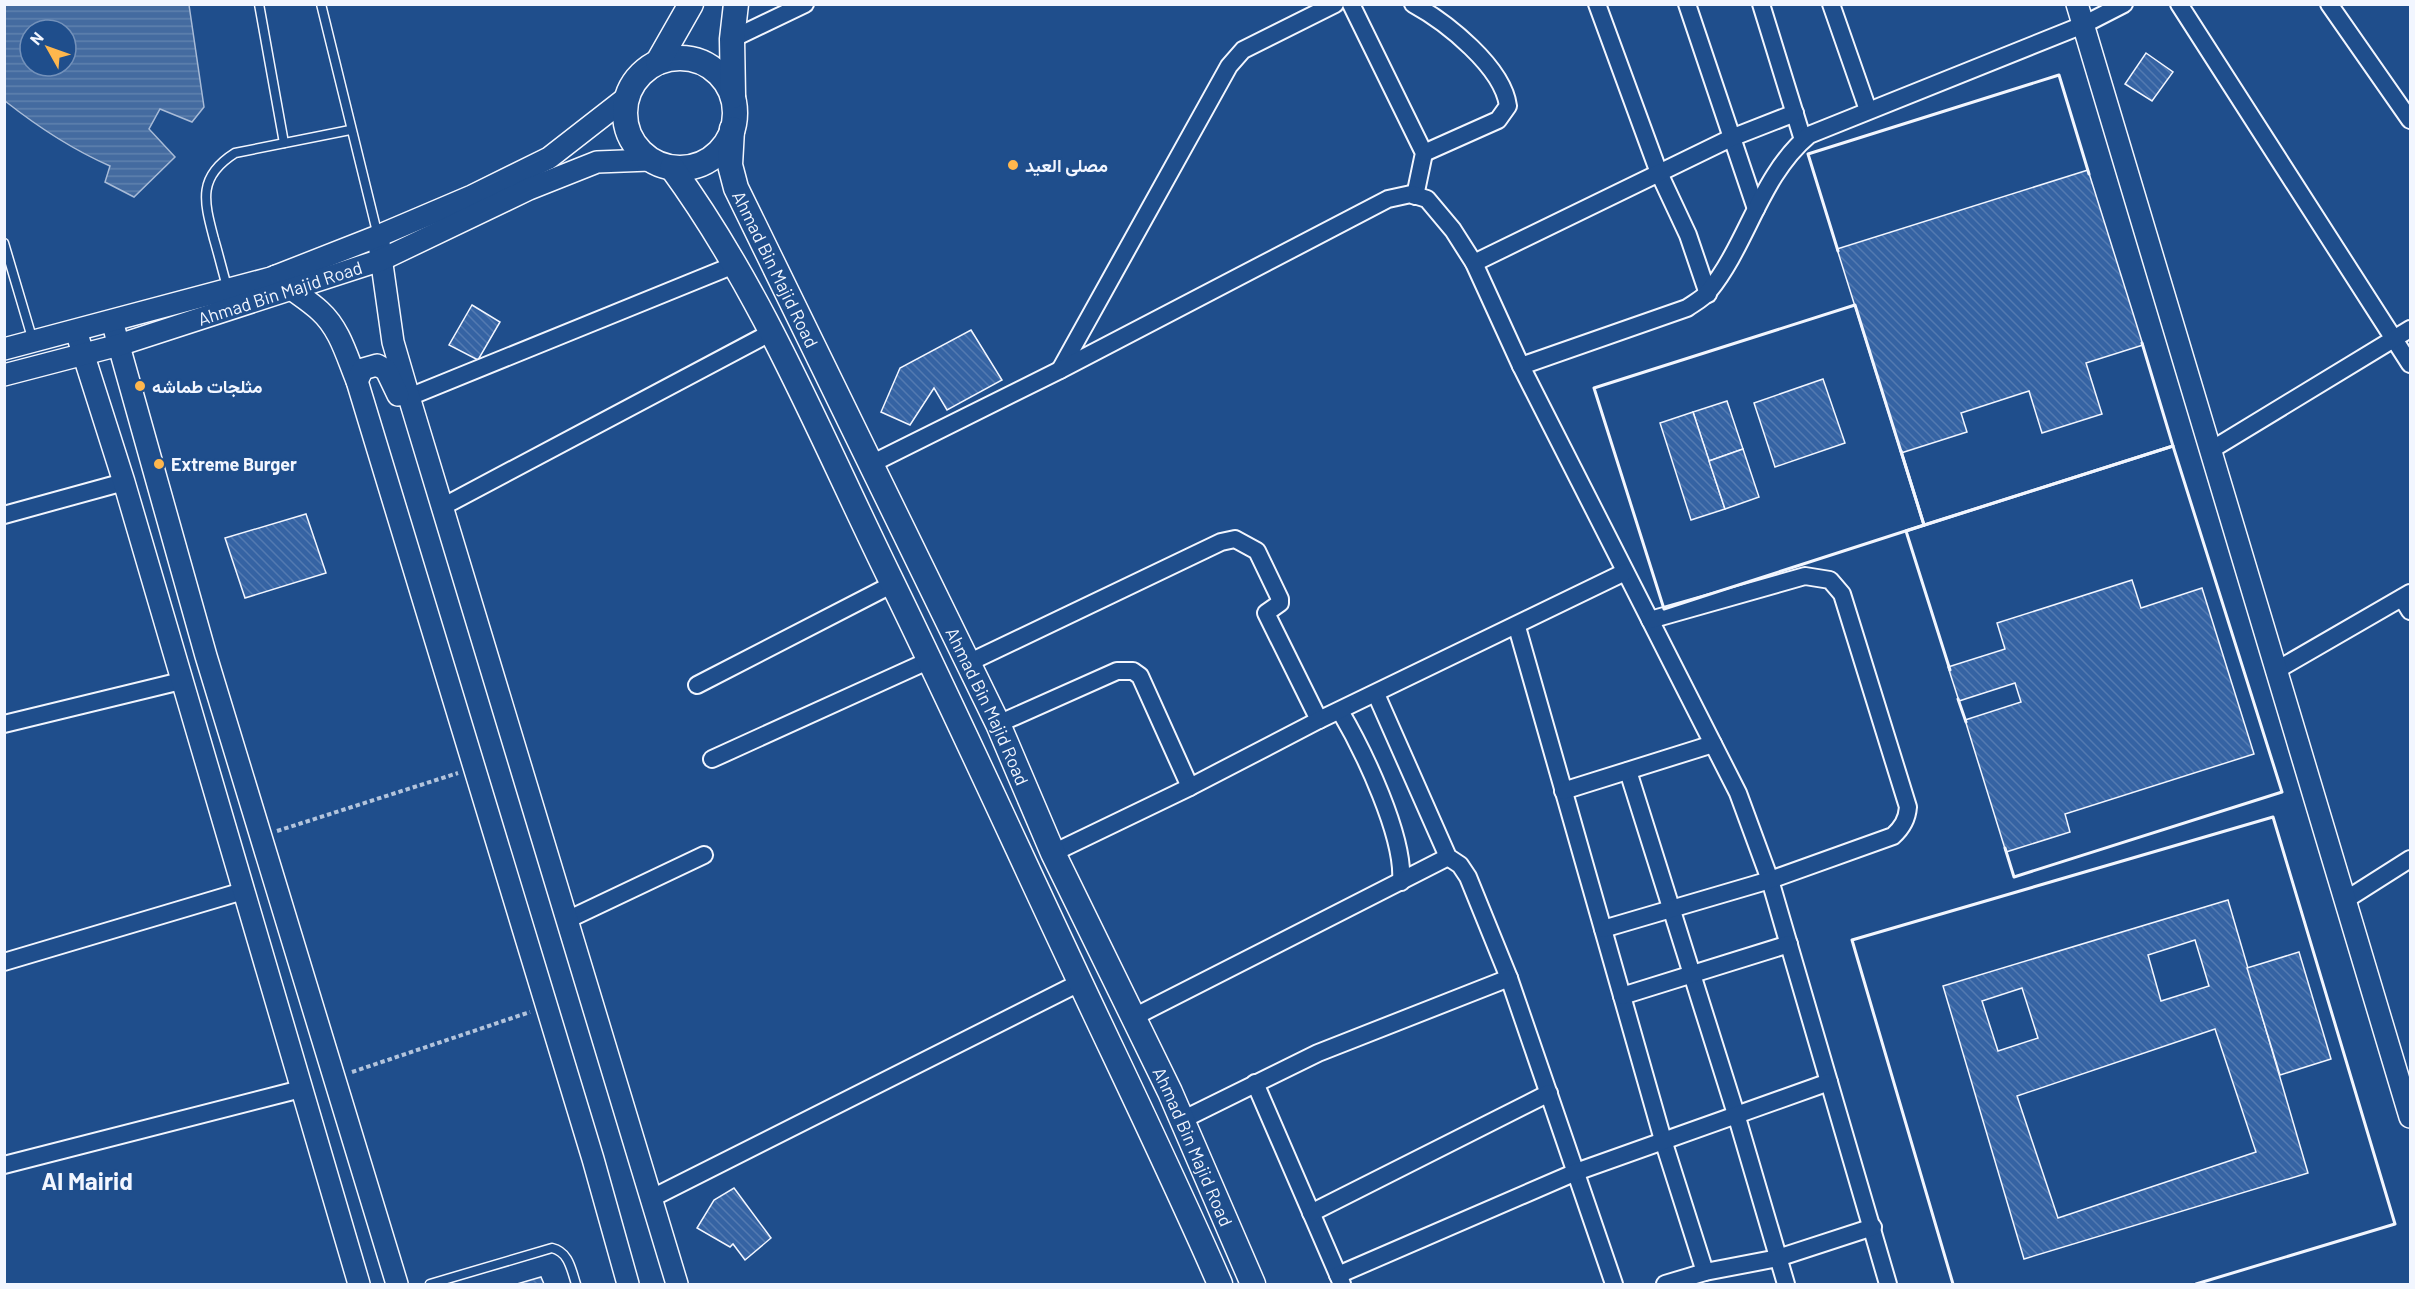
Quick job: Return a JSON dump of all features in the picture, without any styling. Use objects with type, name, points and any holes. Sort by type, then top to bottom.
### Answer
[{"type":"main road","points":[[658,62],[691,4]]},
{"type":"main road","points":[[733,98],[725,81],[712,68],[695,60],[676,57],[658,62],[638,76],[626,98],[624,116],[628,134],[637,148],[661,164],[691,167],[709,159],[723,147],[732,129],[735,114],[732,39],[736,4]]},
{"type":"main road","name":"Ahmad Bin Majid Road","points":[[732,129],[730,165],[736,188],[998,724],[1053,853],[1182,1120],[1253,1284]]},
{"type":"main road","name":"Ahmad Bin Majid Road","points":[[661,164],[702,209],[770,333],[930,660],[1171,1169],[1220,1284]]},
{"type":"street","points":[[732,39],[805,4]]},
{"type":"street","points":[[1060,370],[1236,56],[1243,50],[1335,4]]},
{"type":"street","points":[[1351,4],[1424,153],[1415,196]]},
{"type":"street","points":[[1413,4],[1447,27],[1488,64],[1507,96],[1508,106],[1498,120],[1424,153]]},
{"type":"street","points":[[1597,4],[1659,173],[1688,235],[1708,294]]},
{"type":"street","points":[[1687,4],[1756,209]]},
{"type":"street","points":[[1761,4],[1803,140]]},
{"type":"street","points":[[1831,4],[1868,110]]},
{"type":"street","points":[[2077,4],[2275,671],[2347,899],[2410,1117]]},
{"type":"street","points":[[1521,366],[1687,308],[1708,294],[1774,175],[1803,140],[1827,126],[2083,25],[2124,4]]},
{"type":"street","points":[[2179,4],[2410,364]]},
{"type":"street","points":[[2329,4],[2410,120]]},
{"type":"street","name":"Ahmad Bin Majid Road","points":[[283,283],[378,236],[472,196],[549,158],[626,98]]},
{"type":"street","points":[[1474,263],[1731,138],[1795,113]]},
{"type":"street","name":"Ahmad Bin Majid Road","points":[[4,349],[112,321],[231,298],[381,260],[569,172],[597,162],[661,164]]},
{"type":"street","points":[[871,464],[1060,370],[1388,199],[1415,196],[1427,199],[1438,210],[1474,263],[1521,366],[1738,793],[1770,880],[1888,1284]]},
{"type":"street","points":[[378,236],[393,342],[677,1284]]},
{"type":"street","points":[[409,397],[734,265]]},
{"type":"street","points":[[283,283],[322,312],[336,330],[357,381],[545,1007],[594,1159],[628,1284]]},
{"type":"street","name":"Ahmad Bin Majid Road","points":[[4,375],[119,345],[231,298]]},
{"type":"street","points":[[112,321],[206,656],[397,1284]]},
{"type":"street","points":[[2211,450],[2410,329]]},
{"type":"street","points":[[76,331],[124,482],[359,1284]]},
{"type":"street","points":[[442,507],[770,333]]},
{"type":"street","points":[[357,381],[367,366],[377,365],[386,370],[425,452]]},
{"type":"street","points":[[4,515],[124,482]]},
{"type":"street","points":[[968,663],[1221,542],[1240,540],[1257,551],[1280,599],[1280,603],[1266,614],[1319,720]]},
{"type":"street","points":[[1053,853],[1190,787],[1319,720],[1517,627],[1625,572]]},
{"type":"street","points":[[1603,928],[1770,880],[1893,836],[1902,828],[1907,816],[1908,807],[1842,594],[1830,580],[1805,576],[1650,620]]},
{"type":"street","points":[[697,685],[893,584]]},
{"type":"street","points":[[2275,671],[2408,601]]},
{"type":"street","points":[[1517,627],[1663,1140],[1705,1272]]},
{"type":"street","points":[[712,759],[930,660]]},
{"type":"street","points":[[998,724],[1117,671],[1133,671],[1140,676],[1190,787]]},
{"type":"street","points":[[4,724],[181,681]]},
{"type":"street","points":[[1376,694],[1448,857],[1460,865],[1468,877],[1509,978],[1614,1284]]},
{"type":"street","points":[[1340,711],[1356,739],[1400,847],[1401,882]]},
{"type":"street","points":[[1563,791],[1713,744]]},
{"type":"street","points":[[1628,771],[1690,974],[1736,1114],[1786,1284]]},
{"type":"street","points":[[567,920],[704,855]]},
{"type":"street","points":[[1134,1017],[1448,857]]},
{"type":"street","points":[[2347,899],[2410,859]]},
{"type":"street","points":[[4,962],[243,891]]},
{"type":"street","points":[[1622,996],[1789,944]]},
{"type":"street","points":[[1182,1120],[1318,1053],[1509,978]]},
{"type":"street","points":[[651,1198],[1081,982]]},
{"type":"street","points":[[1254,1083],[1340,1280],[1576,1172],[1829,1082]]},
{"type":"street","points":[[4,1165],[301,1089]]},
{"type":"street","points":[[1311,1213],[1549,1093]]},
{"type":"street","points":[[1665,1284],[1705,1272],[1778,1258],[1873,1227]]},
{"type":"lane","points":[[259,4],[284,143]]},
{"type":"lane","points":[[321,4],[350,130],[378,236]]},
{"type":"lane","points":[[231,298],[206,208],[205,194],[209,178],[221,162],[235,153],[350,130]]},
{"type":"lane","points":[[4,243],[33,342]]},
{"type":"lane","points":[[430,1284],[552,1248],[561,1250],[566,1255],[576,1284]]},
{"type":"path","points":[[262,836],[474,768]]},
{"type":"path","points":[[334,1078],[545,1007]]},
{"type":"water","points":[[4,5],[189,5],[204,107],[192,122],[160,109],[149,129],[175,157],[134,197],[105,182],[110,166],[55,137],[5,101]]},
{"type":"building","points":[[2146,53],[2173,72],[2152,101],[2125,84]]},
{"type":"building","points":[[2088,170],[2143,345],[2086,363],[2102,414],[2042,433],[2029,391],[1961,413],[1967,432],[1901,453],[1837,249]]},
{"type":"building","points":[[472,305],[500,322],[478,360],[449,345]]},
{"type":"building","points":[[971,330],[1002,380],[947,410],[934,388],[910,425],[881,412],[900,368]]},
{"type":"building","points":[[1823,379],[1845,443],[1775,467],[1754,403]]},
{"type":"building","points":[[1727,401],[1743,449],[1709,461],[1693,412]]},
{"type":"building","points":[[1693,412],[1725,509],[1691,520],[1660,423]]},
{"type":"building","points":[[1743,449],[1759,497],[1725,509],[1709,461]]},
{"type":"building","points":[[306,514],[326,573],[245,598],[225,538]]},
{"type":"building","points":[[2132,580],[2141,608],[2202,588],[2254,754],[2065,814],[2070,832],[2006,852],[1965,720],[2021,702],[2015,683],[1959,701],[1948,667],[2005,649],[1997,623]]},
{"type":"building","points":[[2228,900],[2308,1173],[2024,1259],[1943,986]],"holes":[[[2195,940],[2209,986],[2161,1001],[2148,955]],[[2022,988],[2038,1038],[1998,1051],[1982,1001]],[[2215,1029],[2256,1152],[2058,1218],[2017,1096]]]},
{"type":"building","points":[[2299,952],[2331,1059],[2280,1075],[2247,968]]},
{"type":"building","points":[[734,1188],[771,1238],[745,1260],[733,1244],[730,1247],[697,1228],[714,1200]]},
{"type":"building","points":[[541,1277],[544,1284],[517,1284]]},
{"type":"wall","points":[[1838,251],[1808,154],[2059,75],[2089,174]]},
{"type":"wall","points":[[1855,305],[1924,525],[1664,609],[1594,388],[1855,305]]},
{"type":"wall","points":[[1950,670],[1906,531],[2173,446],[2142,343]]},
{"type":"wall","points":[[1924,525],[2173,446],[2282,792],[2014,877],[2005,848]]},
{"type":"wall","points":[[1901,451],[1924,525]]},
{"type":"wall","points":[[1958,699],[1966,722]]},
{"type":"wall","points":[[1953,1284],[1852,940],[2273,817],[2395,1224],[2196,1284]]},
{"type":"place","name":"مصلى العيد","points":[[1013,165]]},
{"type":"place","name":"مثلجات طماشه","points":[[140,386]]},
{"type":"place","name":"Extreme Burger","points":[[159,464]]},
{"type":"district","name":"Al Mairid","points":[[87,1180]]}]
